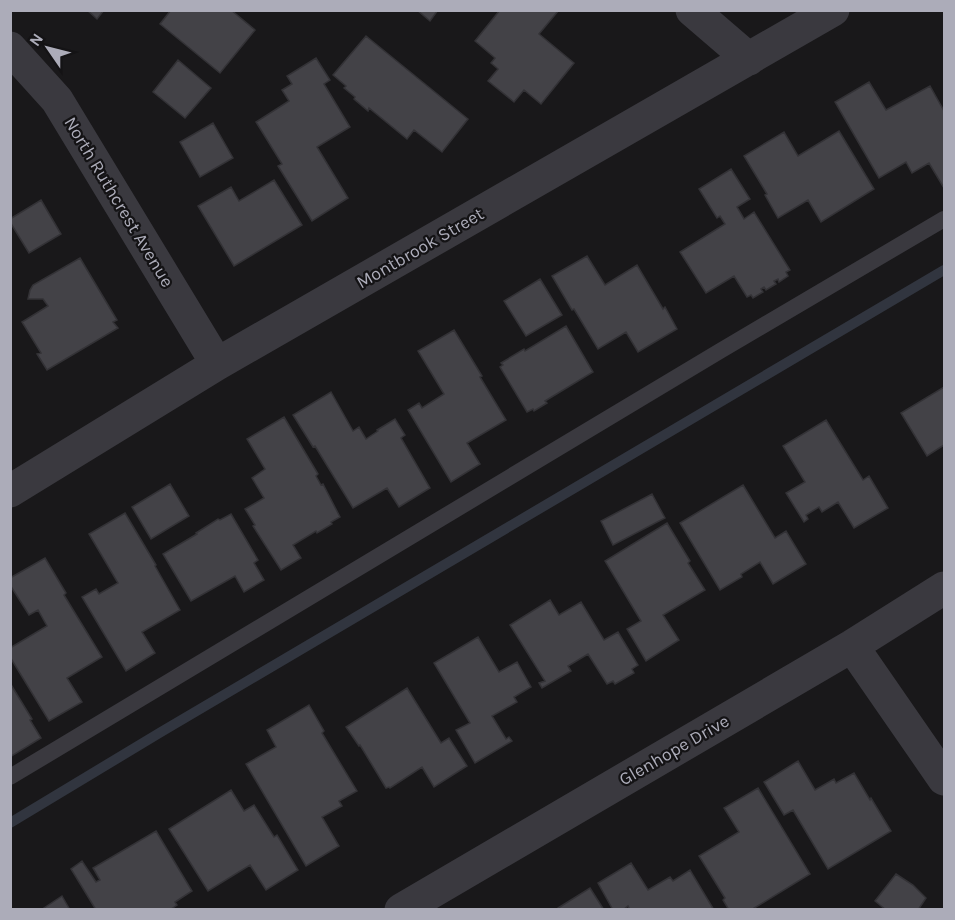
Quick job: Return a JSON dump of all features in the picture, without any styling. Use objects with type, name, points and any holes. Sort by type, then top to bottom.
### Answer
[{"type":"street","points":[[692,10],[748,60]]},
{"type":"street","name":"Montbrook Street","points":[[10,491],[217,364],[833,10]]},
{"type":"street","name":"North Ruthcrest Avenue","points":[[10,48],[57,100],[217,364]]},
{"type":"street","name":"Glenhope Drive","points":[[414,906],[852,646],[945,588]]},
{"type":"street","points":[[852,646],[945,779]]},
{"type":"lane","points":[[10,777],[720,351],[945,219]]},
{"type":"building","points":[[87,10],[104,10],[97,19]]},
{"type":"building","points":[[171,10],[231,10],[255,30],[220,73],[160,24]]},
{"type":"building","points":[[417,10],[438,10],[430,21]]},
{"type":"building","points":[[500,10],[559,10],[539,34],[574,63],[541,104],[524,90],[514,102],[488,81],[498,69],[491,63],[495,58],[475,41]]},
{"type":"building","points":[[366,36],[468,119],[442,152],[414,130],[407,139],[369,108],[368,111],[354,99],[355,97],[344,88],[346,86],[333,75]]},
{"type":"building","points":[[316,58],[330,80],[324,84],[350,127],[317,147],[348,198],[312,221],[278,166],[282,164],[256,122],[289,101],[282,90],[292,84],[287,76]]},
{"type":"building","points":[[178,60],[211,88],[185,118],[153,92]]},
{"type":"building","points":[[869,82],[886,110],[930,86],[944,111],[944,188],[929,163],[912,173],[906,162],[879,178],[835,102]]},
{"type":"building","points":[[213,123],[233,158],[200,177],[180,142]]},
{"type":"building","points":[[839,131],[874,189],[821,222],[808,200],[778,218],[765,195],[767,194],[744,156],[784,132],[798,156]]},
{"type":"building","points":[[731,169],[750,199],[737,207],[744,219],[754,212],[790,270],[786,272],[788,276],[779,282],[778,279],[774,281],[776,284],[766,290],[764,287],[761,289],[763,292],[753,298],[751,295],[747,297],[734,276],[706,293],[680,252],[725,224],[720,216],[717,218],[699,189]]},
{"type":"building","points":[[274,180],[302,225],[234,266],[198,206],[231,187],[239,201]]},
{"type":"building","points":[[41,200],[61,234],[29,253],[10,219]]},
{"type":"building","points":[[587,256],[605,285],[637,265],[677,329],[638,352],[626,332],[598,349],[552,276]]},
{"type":"building","points":[[80,258],[117,320],[113,322],[118,328],[47,370],[37,354],[41,353],[22,322],[48,306],[43,299],[28,299],[30,290],[33,285]]},
{"type":"building","points":[[540,279],[562,315],[526,336],[504,301]]},
{"type":"building","points":[[566,326],[593,372],[545,401],[547,403],[534,411],[533,409],[527,412],[500,367],[503,365],[501,363]]},
{"type":"building","points":[[454,330],[506,420],[467,443],[480,464],[451,482],[408,410],[419,403],[422,408],[444,394],[418,351]]},
{"type":"building","points":[[944,387],[944,445],[927,456],[901,413]]},
{"type":"building","points":[[331,392],[353,431],[359,427],[366,439],[395,419],[405,435],[401,438],[430,488],[399,507],[387,488],[353,508],[293,415]]},
{"type":"building","points":[[284,417],[318,474],[316,476],[321,485],[323,484],[340,517],[317,533],[316,531],[293,545],[301,558],[281,570],[245,509],[264,498],[252,478],[265,469],[247,439]]},
{"type":"building","points":[[826,420],[863,480],[869,476],[888,508],[854,528],[838,502],[822,512],[819,507],[806,515],[808,519],[804,522],[786,493],[805,482],[783,446]]},
{"type":"building","points":[[170,484],[189,516],[151,539],[132,507]]},
{"type":"building","points":[[743,485],[775,538],[786,531],[806,564],[773,584],[760,562],[741,574],[742,577],[720,590],[680,523]]},
{"type":"building","points":[[652,494],[665,518],[613,545],[601,521]]},
{"type":"building","points":[[125,513],[180,610],[142,632],[155,653],[126,671],[82,597],[96,589],[99,594],[118,583],[89,534]]},
{"type":"building","points":[[231,514],[258,560],[254,563],[264,580],[244,592],[235,576],[191,601],[163,554],[218,519]]},
{"type":"building","points":[[667,523],[705,590],[663,615],[679,640],[646,661],[627,629],[641,621],[605,561]]},
{"type":"building","points":[[45,558],[66,593],[64,595],[102,657],[67,678],[82,702],[49,721],[10,657],[10,648],[47,626],[38,610],[29,615],[10,585],[10,578]]},
{"type":"building","points":[[550,600],[559,615],[581,602],[604,640],[618,632],[638,665],[632,669],[634,673],[615,684],[613,681],[607,684],[588,654],[568,666],[571,671],[542,688],[539,683],[545,681],[510,625]]},
{"type":"building","points":[[478,637],[499,672],[517,662],[531,687],[514,697],[517,702],[492,716],[506,739],[509,737],[512,741],[475,763],[456,730],[470,723],[434,663]]},
{"type":"building","points":[[10,683],[41,738],[10,757]]},
{"type":"building","points":[[407,688],[441,743],[449,738],[467,766],[434,787],[422,767],[390,788],[386,788],[360,745],[346,727]]},
{"type":"building","points":[[309,705],[324,731],[322,733],[357,791],[339,801],[342,806],[322,817],[339,846],[306,866],[246,764],[276,747],[267,730]]},
{"type":"building","points":[[798,761],[815,790],[834,779],[836,783],[854,773],[891,831],[828,869],[793,810],[784,815],[764,782]]},
{"type":"building","points":[[758,788],[810,874],[751,910],[729,910],[723,900],[725,898],[699,856],[739,832],[724,808]]},
{"type":"building","points":[[231,790],[244,811],[254,805],[274,837],[277,835],[298,870],[266,890],[250,865],[208,891],[169,829]]},
{"type":"building","points":[[156,831],[192,891],[175,902],[177,905],[170,910],[96,910],[71,869],[82,861],[96,882],[100,880],[93,868]]},
{"type":"building","points":[[631,863],[648,890],[670,877],[673,881],[690,870],[714,910],[630,910],[628,906],[623,910],[613,910],[598,883]]},
{"type":"building","points":[[896,874],[913,885],[926,898],[918,910],[886,910],[875,901]]},
{"type":"building","points":[[590,888],[604,910],[558,910],[558,908]]},
{"type":"building","points":[[62,896],[70,910],[41,910]]},
{"type":"waterway","points":[[10,823],[944,270]]}]
